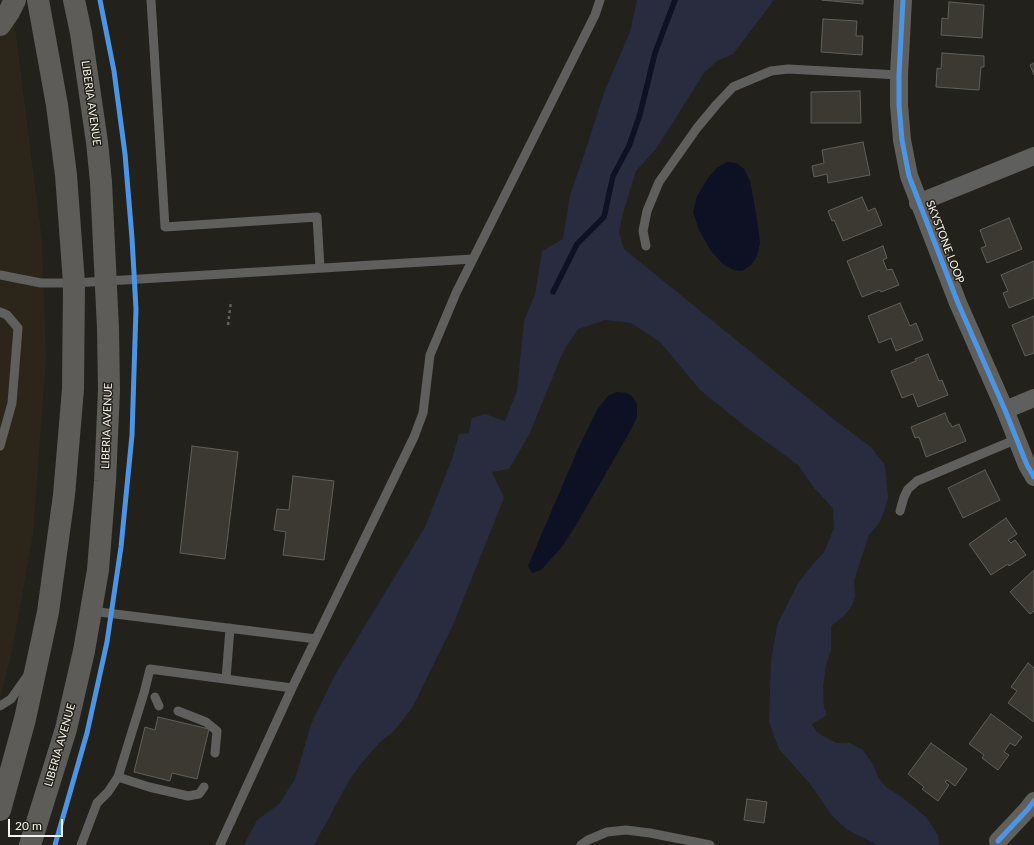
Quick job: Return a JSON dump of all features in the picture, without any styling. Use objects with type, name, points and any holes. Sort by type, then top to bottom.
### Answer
[{"type":"highway","points":[[0,25],[15,0]]},
{"type":"highway","points":[[0,810],[25,719],[39,660],[48,612],[64,495],[73,389],[74,283],[66,175],[57,105],[38,0]]},
{"type":"highway","name":"LIBERIA AVENUE","points":[[30,845],[66,729],[84,651],[98,570],[105,481],[109,390],[108,324],[101,182],[97,142],[81,34],[74,0]]},
{"type":"street","name":"SKYSTONE LOOP","points":[[903,0],[899,75],[902,140],[909,176],[958,303],[1005,410],[1026,465],[1034,477]]},
{"type":"street","points":[[918,202],[1034,156]]},
{"type":"street","points":[[1005,410],[1034,398]]},
{"type":"street","points":[[998,841],[1034,801]]},
{"type":"lane","points":[[151,0],[165,227],[317,217],[320,268]]},
{"type":"lane","points":[[220,845],[292,688],[414,437],[423,413],[430,355],[456,293],[596,15],[600,0]]},
{"type":"lane","points":[[646,246],[643,231],[647,211],[659,182],[702,122],[733,87],[771,71],[788,69],[899,75]]},
{"type":"lane","points":[[0,275],[41,283],[74,283],[474,259]]},
{"type":"lane","points":[[0,312],[7,315],[18,328],[12,403],[0,446]]},
{"type":"lane","points":[[900,511],[908,489],[917,482],[1017,439]]},
{"type":"lane","points":[[91,610],[316,639]]},
{"type":"lane","points":[[226,679],[230,628]]},
{"type":"lane","points":[[0,706],[11,699],[39,660]]},
{"type":"lane","points":[[81,845],[97,803],[108,792],[118,777],[144,694],[150,669],[292,688]]},
{"type":"lane","points":[[178,711],[206,722],[217,731],[215,753]]},
{"type":"lane","points":[[118,777],[149,787],[188,796],[199,794],[204,788]]},
{"type":"lane","points":[[581,845],[588,840],[607,832],[626,830],[650,833],[710,845]]},
{"type":"path","points":[[228,325],[231,301]]},
{"type":"shaded area","points":[[0,0],[9,0],[16,34],[42,241],[46,359],[33,534],[13,647],[0,699]]},
{"type":"shaded area","points":[[637,0],[774,0],[733,54],[717,61],[704,73],[656,149],[636,171],[623,213],[619,232],[624,249],[836,421],[871,447],[885,465],[888,498],[885,508],[880,522],[869,535],[854,581],[855,596],[852,606],[843,617],[831,626],[831,651],[826,665],[823,686],[824,708],[827,715],[812,724],[817,732],[825,737],[837,743],[850,743],[863,750],[873,764],[878,777],[885,786],[903,798],[926,817],[938,835],[939,845],[877,845],[848,830],[833,817],[810,784],[779,749],[769,722],[771,659],[778,623],[797,585],[824,552],[834,528],[833,508],[815,489],[798,465],[746,427],[700,390],[661,343],[631,323],[605,320],[578,329],[563,352],[529,435],[509,469],[492,472],[504,498],[453,625],[412,708],[395,730],[379,743],[361,764],[349,781],[314,845],[244,845],[257,820],[279,804],[295,779],[311,724],[335,675],[425,527],[452,459],[459,434],[469,433],[472,418],[485,414],[505,421],[517,391],[524,321],[535,294],[542,251],[563,239],[570,195],[605,90],[630,32]]},
{"type":"shaded area","points":[[727,162],[736,163],[744,169],[750,181],[757,219],[760,243],[757,256],[751,265],[742,271],[734,270],[724,265],[711,251],[699,230],[693,212],[697,196],[708,178],[717,168]]},
{"type":"shaded area","points":[[617,392],[626,393],[632,396],[637,404],[637,417],[575,527],[561,548],[541,570],[532,573],[528,566],[579,447],[597,410],[608,396]]},
{"type":"building","points":[[822,0],[863,0],[863,4]]},
{"type":"building","points":[[949,2],[984,5],[982,38],[941,35],[942,18],[948,19]]},
{"type":"building","points":[[823,19],[857,21],[856,36],[863,36],[862,55],[821,52]]},
{"type":"building","points":[[942,53],[984,56],[984,67],[981,67],[979,90],[936,87],[937,68],[941,69]]},
{"type":"building","points":[[1034,63],[1034,75],[1030,65]]},
{"type":"building","points":[[860,91],[861,123],[811,123],[811,92]]},
{"type":"building","points":[[863,142],[870,175],[828,183],[827,174],[814,177],[812,166],[824,163],[822,150]]},
{"type":"building","points":[[862,197],[868,211],[875,208],[882,225],[843,241],[834,220],[832,221],[828,211]]},
{"type":"building","points":[[1009,218],[1022,249],[987,263],[981,248],[986,246],[980,230]]},
{"type":"building","points":[[883,246],[887,258],[883,260],[887,270],[892,269],[899,285],[862,297],[847,261]]},
{"type":"building","points":[[1034,261],[1034,298],[1009,308],[1003,293],[1008,291],[1001,275]]},
{"type":"building","points":[[900,303],[910,326],[916,323],[923,340],[896,351],[891,338],[879,343],[868,316]]},
{"type":"building","points":[[1034,316],[1034,353],[1025,356],[1012,325]]},
{"type":"building","points":[[928,354],[939,381],[942,380],[948,395],[918,407],[913,394],[902,398],[891,371],[916,361],[915,359]]},
{"type":"building","points":[[945,413],[952,427],[959,424],[966,441],[926,457],[919,437],[915,438],[911,427]]},
{"type":"building","points":[[192,446],[238,452],[225,559],[180,553]]},
{"type":"building","points":[[985,470],[1000,500],[963,518],[948,488]]},
{"type":"building","points":[[293,476],[334,481],[324,560],[283,555],[286,532],[274,530],[277,509],[289,510]]},
{"type":"building","points":[[1006,518],[1017,534],[1008,540],[1011,543],[1015,540],[1026,555],[991,575],[969,544]]},
{"type":"building","points":[[1034,570],[1034,611],[1030,614],[1010,592]]},
{"type":"building","points":[[1028,663],[1034,668],[1034,722],[1008,703],[1017,691],[1011,687]]},
{"type":"building","points":[[991,714],[1022,737],[1015,746],[1010,743],[1004,752],[1009,755],[998,770],[982,758],[984,755],[969,744]]},
{"type":"building","points":[[158,717],[209,729],[197,779],[172,773],[170,781],[134,772],[145,727],[155,730]]},
{"type":"building","points":[[931,743],[967,769],[955,786],[947,780],[945,782],[949,785],[938,801],[922,789],[924,787],[908,774]]},
{"type":"building","points":[[747,799],[767,802],[764,823],[744,820]]},
{"type":"waterway","points":[[553,292],[577,244],[604,217],[613,176],[629,146],[640,114],[655,53],[675,0]]},
{"type":"cycle path","points":[[55,845],[87,733],[107,642],[121,547],[132,435],[136,309],[132,238],[125,154],[114,71],[100,0]]},
{"type":"cycle path","points":[[903,0],[899,105],[902,140],[909,176],[958,303],[1005,410],[1027,465],[1034,477]]},
{"type":"cycle path","points":[[998,841],[1034,801]]}]
